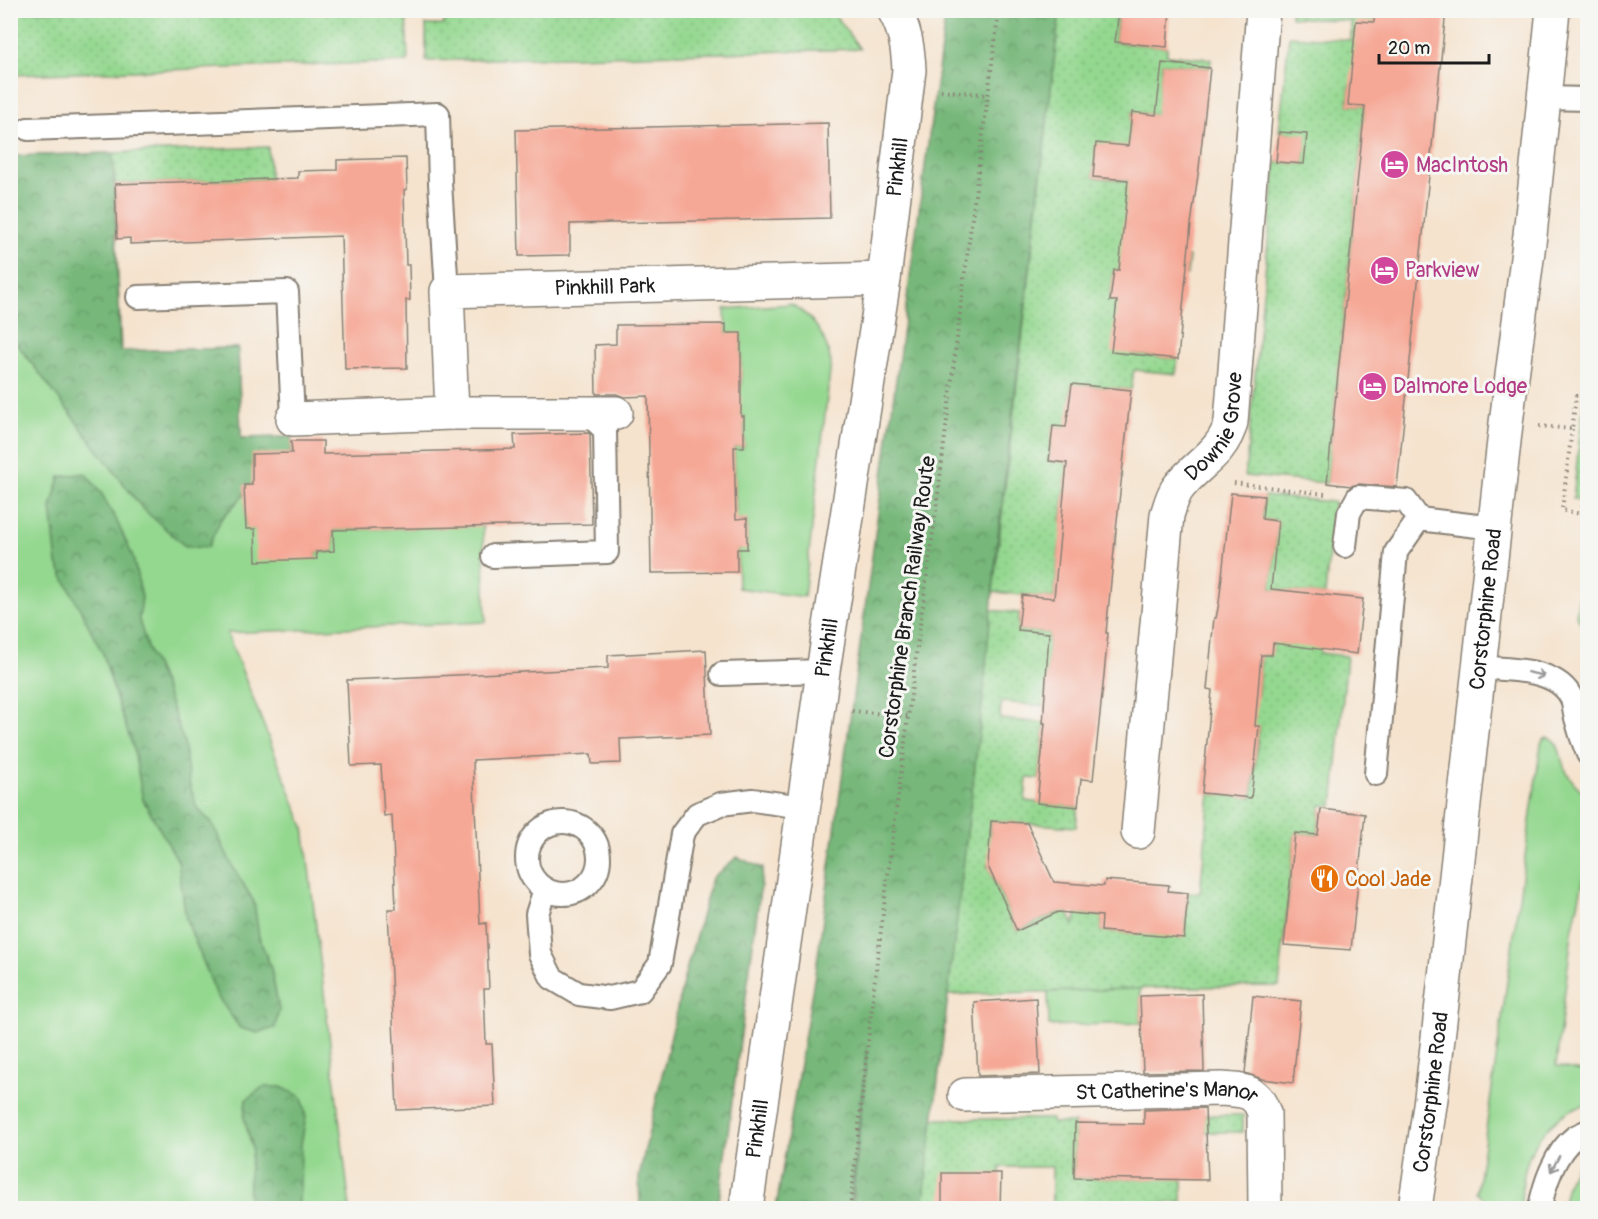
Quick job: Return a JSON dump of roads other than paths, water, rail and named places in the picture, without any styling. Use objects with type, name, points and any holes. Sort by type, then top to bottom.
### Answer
[{"type":"street","name":"Pinkhill","points":[[746,1209],[823,670],[884,279],[908,87],[906,37],[894,10]]},
{"type":"street","name":"Downie Grove","points":[[1138,832],[1167,515],[1171,500],[1178,488],[1222,445],[1231,422],[1263,10]]},
{"type":"street","name":"Corstorphine Road","points":[[1415,1209],[1442,1006],[1478,667],[1530,235],[1553,10]]},
{"type":"street","name":"Pinkhill Park","points":[[447,291],[884,279]]},
{"type":"street","points":[[447,291],[452,413]]},
{"type":"street","points":[[292,419],[452,413],[601,413]]},
{"type":"street","name":"St Catherine's Manor","points":[[965,1095],[1221,1089],[1249,1092],[1261,1104],[1264,1113],[1265,1209]]},
{"type":"lane","points":[[1544,98],[1587,99]]},
{"type":"lane","points":[[28,129],[438,114],[447,291]]},
{"type":"lane","points":[[138,297],[287,292],[292,419]]},
{"type":"lane","points":[[493,556],[607,552],[605,430],[601,413]]},
{"type":"lane","points":[[1345,546],[1349,513],[1358,498],[1406,501],[1419,519],[1494,528]]},
{"type":"lane","points":[[1376,774],[1396,552],[1419,519]]},
{"type":"lane","points":[[1478,667],[1536,673],[1562,686],[1572,699],[1587,754]]},
{"type":"lane","points":[[722,674],[823,670]]},
{"type":"lane","points":[[545,890],[537,914],[540,954],[552,978],[579,994],[610,998],[640,991],[660,964],[682,834],[697,814],[721,804],[753,800],[803,807]]},
{"type":"lane","points":[[1540,1209],[1546,1182],[1561,1153],[1575,1137],[1587,1131]]},
{"type":"place","name":"MacIntosh","points":[[1395,165]]},
{"type":"place","name":"Parkview","points":[[1384,270]]},
{"type":"place","name":"Dalmore Lodge","points":[[1372,386]]},
{"type":"place","name":"Cool Jade","points":[[1324,879]]}]
